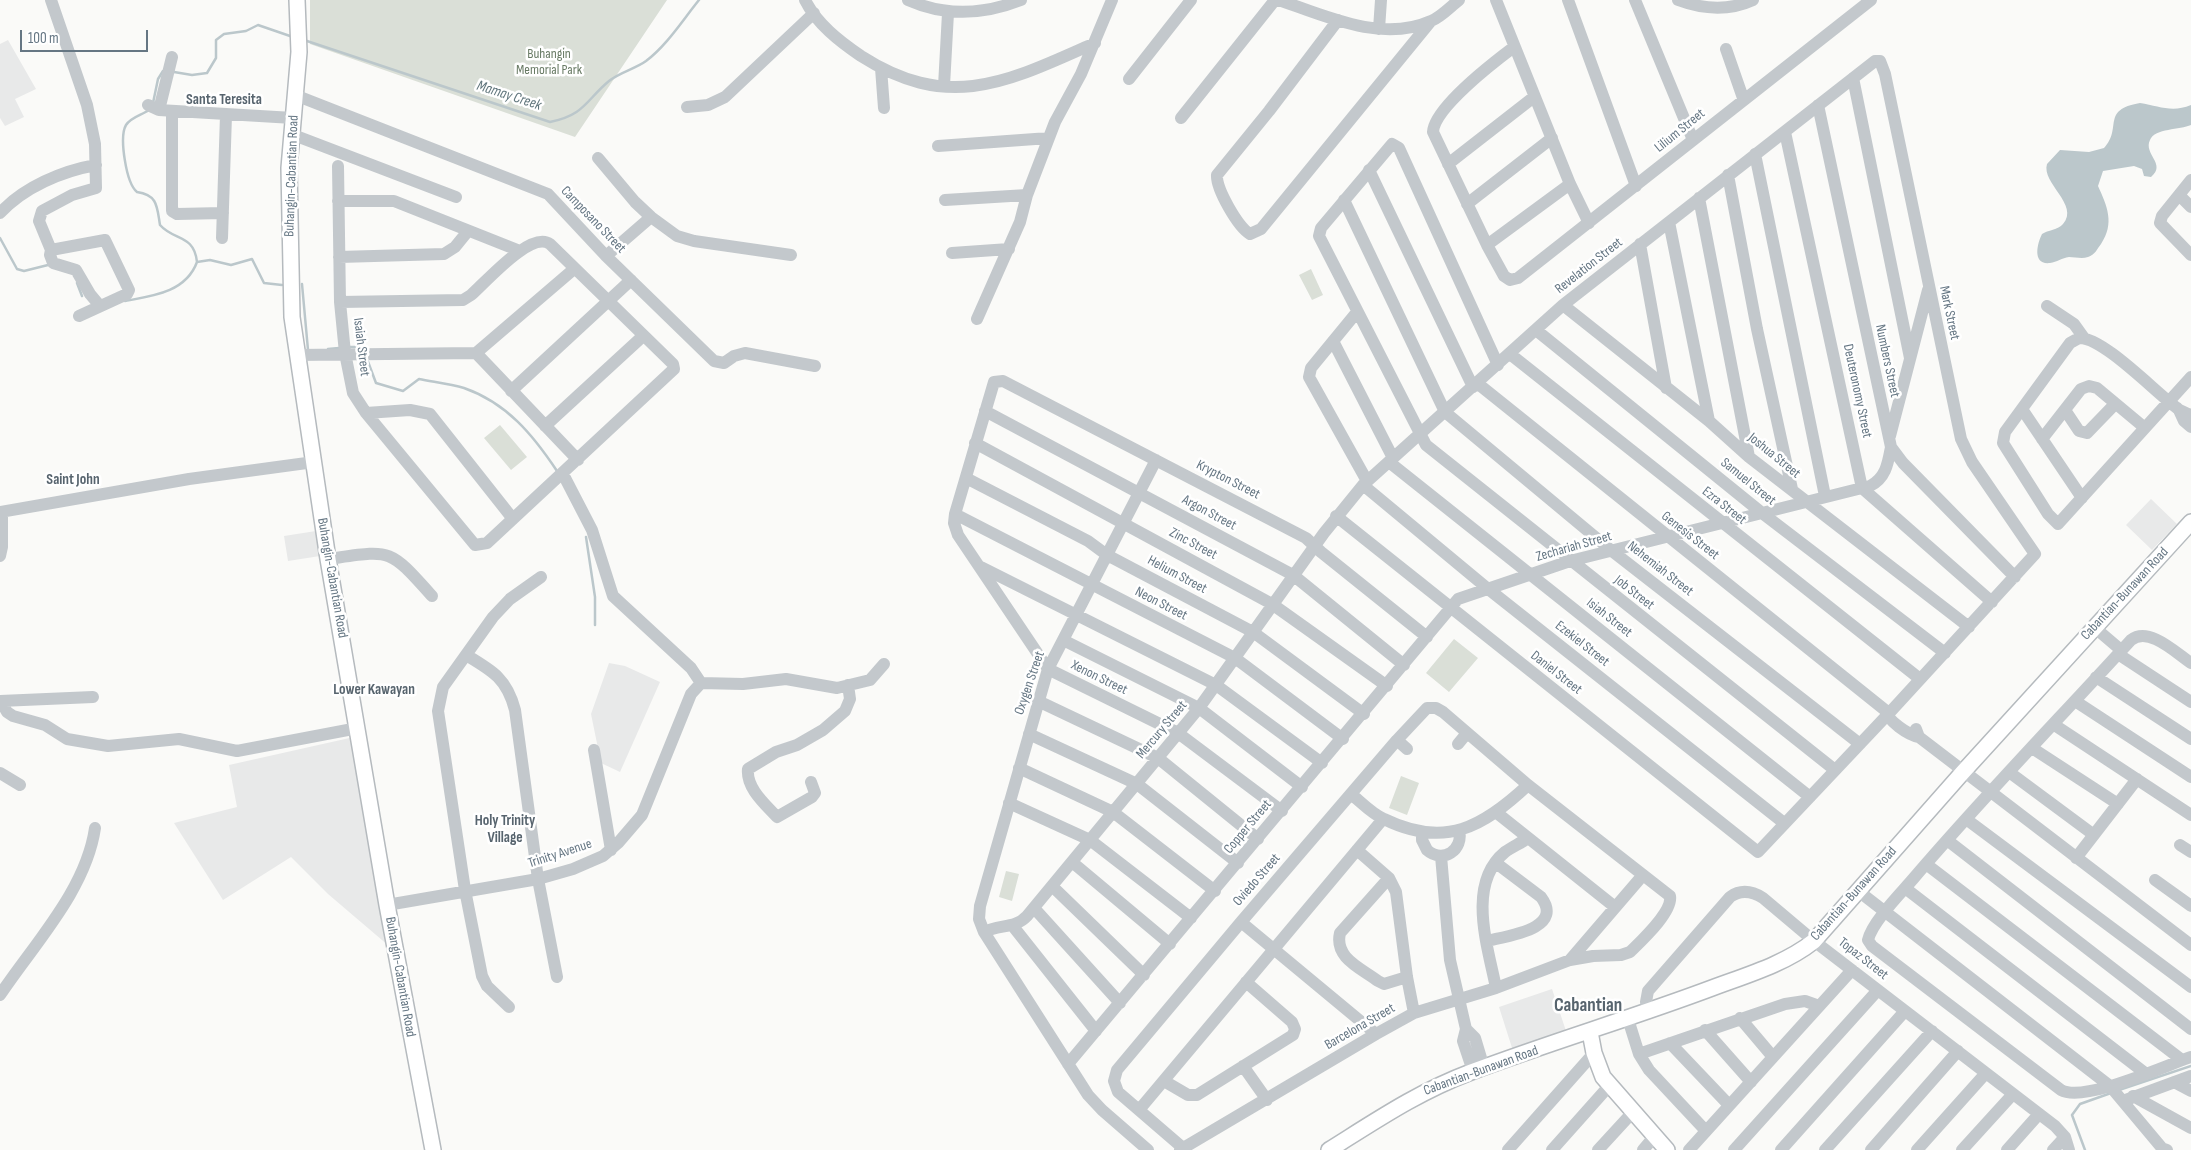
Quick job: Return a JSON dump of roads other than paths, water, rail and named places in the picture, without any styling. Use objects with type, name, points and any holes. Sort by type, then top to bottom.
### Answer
[{"type":"main road","name":"Buhangin-Cabantian Road","points":[[297,0],[299,52],[291,134],[289,242],[292,317],[328,559],[387,905],[433,1150]]},
{"type":"main road","name":"Cabantian-Bunawan Road","points":[[1329,1150],[1427,1089],[1478,1069],[1649,1012],[1777,963],[1799,952],[1814,941],[1857,890],[2191,522]]},
{"type":"main road","points":[[1590,1032],[1594,1053],[1609,1086],[1667,1150]]},
{"type":"street","points":[[51,0],[87,105],[95,144],[96,188],[72,195],[40,214],[39,221],[52,250],[50,255],[53,263],[76,270],[90,294],[100,306]]},
{"type":"street","points":[[805,0],[830,32],[844,45],[897,77],[919,83],[944,86],[999,83],[1095,43]]},
{"type":"street","points":[[908,0],[948,13],[973,14],[1021,0]]},
{"type":"street","points":[[977,318],[1020,222],[1027,195],[1061,107],[1095,43],[1112,0]]},
{"type":"street","points":[[1129,79],[1191,0]]},
{"type":"street","points":[[1181,118],[1277,0],[1338,20],[1379,29],[1403,28],[1432,21]]},
{"type":"street","points":[[1379,29],[1381,0]]},
{"type":"street","points":[[1338,20],[1269,111],[1217,175],[1218,187],[1244,230],[1253,235],[1261,229],[1432,21],[1459,0]]},
{"type":"street","points":[[1496,0],[1534,98],[1570,184],[1589,223]]},
{"type":"street","points":[[1568,0],[1636,186]]},
{"type":"street","points":[[1635,0],[1693,140]]},
{"type":"street","points":[[1678,0],[1693,6],[1709,8],[1731,7],[1753,0]]},
{"type":"street","name":"Lilium Street","points":[[1487,245],[1507,279],[1518,278],[1636,186],[1744,98],[1871,0]]},
{"type":"street","points":[[687,107],[708,105],[725,97],[814,13]]},
{"type":"street","points":[[944,86],[948,13]]},
{"type":"street","points":[[1514,47],[1466,86],[1435,122],[1434,136],[1487,245],[1570,184]]},
{"type":"street","points":[[1726,49],[1744,98]]},
{"type":"street","name":"Revelation Street","points":[[1336,516],[1365,483],[1563,305],[1785,132],[1818,104],[1878,60]]},
{"type":"street","name":"Mark Street","points":[[1878,60],[1882,63],[1885,74],[1928,288],[1961,439],[1972,462],[2034,550],[2035,554],[2015,577]]},
{"type":"street","points":[[170,67],[158,109],[172,211],[177,214],[223,213]]},
{"type":"street","points":[[881,68],[884,108]]},
{"type":"street","points":[[1852,78],[1910,358]]},
{"type":"street","name":"Camposano Street","points":[[295,95],[396,137],[543,191],[560,204],[606,256],[714,361],[724,363],[734,356],[745,353],[815,366]]},
{"type":"street","points":[[1448,164],[1534,98]]},
{"type":"street","name":"Numbers Street","points":[[1818,104],[1890,443],[1903,462],[2015,577]]},
{"type":"street","points":[[158,109],[293,118]]},
{"type":"street","points":[[222,238],[226,115]]},
{"type":"street","name":"Deuteronomy Street","points":[[1785,132],[1862,488]]},
{"type":"street","points":[[291,134],[456,197]]},
{"type":"street","points":[[938,146],[1049,138]]},
{"type":"street","points":[[1467,204],[1552,138]]},
{"type":"street","points":[[1445,412],[1344,200],[1389,146],[1395,144],[1399,148],[1498,365]]},
{"type":"street","points":[[1755,154],[1826,496]]},
{"type":"street","points":[[598,158],[651,218],[682,239],[792,255]]},
{"type":"street","points":[[0,213],[23,194],[64,173],[96,165]]},
{"type":"street","name":"Isaiah Street","points":[[338,166],[340,302],[345,353],[353,393],[366,412],[472,542],[479,545],[487,543],[513,519]]},
{"type":"street","points":[[1368,170],[1475,385]]},
{"type":"street","points":[[1728,175],[1757,329],[1792,490]]},
{"type":"street","points":[[2191,180],[2162,216],[2160,223],[2191,255]]},
{"type":"street","points":[[946,200],[1027,195]]},
{"type":"street","points":[[2179,195],[2191,207]]},
{"type":"street","points":[[1699,198],[1750,456]]},
{"type":"street","name":"Job Street","points":[[1344,200],[1319,233],[1419,435],[1426,445],[1835,770]]},
{"type":"street","points":[[338,201],[394,202],[520,251]]},
{"type":"street","points":[[606,256],[651,218]]},
{"type":"street","points":[[1669,222],[1709,421]]},
{"type":"street","points":[[339,257],[444,254],[455,247],[468,231]]},
{"type":"street","points":[[52,250],[105,240],[129,292],[79,316]]},
{"type":"street","points":[[340,302],[463,300],[520,251],[532,243],[543,241],[673,364],[674,369],[513,519],[430,414],[410,410],[366,412]]},
{"type":"street","points":[[1640,244],[1666,388]]},
{"type":"street","points":[[952,253],[1009,249]]},
{"type":"street","points":[[297,355],[476,353],[574,269]]},
{"type":"street","points":[[511,391],[631,280]]},
{"type":"street","name":"Zechariah Street","points":[[1450,608],[1458,599],[1486,588],[1570,561],[1862,488],[1875,483],[1880,479],[1887,466],[1890,443],[1928,288]]},
{"type":"street","name":"Joshua Street","points":[[1563,305],[1709,421],[1792,490],[1969,627]]},
{"type":"street","points":[[2048,306],[2074,324],[2084,338],[2094,342],[2169,401],[2191,427]]},
{"type":"street","points":[[1357,312],[1308,374],[1365,483]]},
{"type":"street","name":"Samuel Street","points":[[1536,330],[1762,513],[1945,653]]},
{"type":"street","points":[[545,426],[643,336]]},
{"type":"street","points":[[2084,338],[2070,343],[2005,432],[2003,443],[2048,514],[2058,524],[2191,377]]},
{"type":"street","points":[[1333,341],[1391,460]]},
{"type":"street","points":[[476,353],[578,460]]},
{"type":"street","name":"Ezra Street","points":[[1510,354],[1920,679]]},
{"type":"street","name":"Krypton Street","points":[[985,411],[993,385],[996,380],[1003,381],[1306,538],[1427,637]]},
{"type":"street","name":"Genesis Street","points":[[1475,385],[1888,712],[1912,736],[1920,737],[2191,945]]},
{"type":"street","points":[[2042,440],[2081,389],[2089,386],[2097,388],[2145,428]]},
{"type":"street","points":[[2065,410],[2079,431],[2087,433],[2115,404]]},
{"type":"street","points":[[2022,409],[2082,498]]},
{"type":"street","points":[[2178,410],[2191,415]]},
{"type":"street","points":[[955,519],[985,411]]},
{"type":"street","name":"Argon Street","points":[[985,411],[1293,575],[1404,665]]},
{"type":"street","name":"Nehemiah Street","points":[[1445,412],[1612,550],[1860,744]]},
{"type":"street","name":"Zinc Street","points":[[975,444],[1272,604],[1387,686]]},
{"type":"street","name":"Oxygen Street","points":[[984,932],[979,919],[980,906],[1048,670],[1156,460]]},
{"type":"street","name":"Isiah Street","points":[[1391,460],[1530,575],[1810,797]]},
{"type":"street","points":[[0,556],[2,547],[1,512],[189,479],[314,462]]},
{"type":"street","points":[[563,474],[592,530],[613,596],[690,668],[701,683],[743,684],[786,679],[837,688],[870,680],[884,664]]},
{"type":"street","name":"Helium Street","points":[[966,478],[1088,540],[1107,555],[1253,632],[1364,714]]},
{"type":"street","name":"Ezekiel Street","points":[[1365,483],[1486,588],[1784,823]]},
{"type":"street","points":[[1862,488],[1992,602]]},
{"type":"street","name":"Mercury Street","points":[[984,932],[1022,922],[1034,908],[1199,708],[1336,516]]},
{"type":"street","name":"Daniel Street","points":[[1336,516],[1758,852],[1784,823]]},
{"type":"street","name":"Xenon Street","points":[[955,519],[958,535],[1048,670],[1178,733],[1282,811]]},
{"type":"street","name":"Neon Street","points":[[955,519],[1072,573],[1091,586],[1235,658],[1343,739]]},
{"type":"street","points":[[328,559],[384,553],[400,562],[432,596]]},
{"type":"street","points":[[979,566],[1216,685],[1322,763]]},
{"type":"street","points":[[509,1007],[487,986],[482,976],[464,890],[438,711],[443,687],[493,617],[510,599],[541,577]]},
{"type":"street","points":[[1784,823],[2015,577]]},
{"type":"street","name":"Copper Street","points":[[1068,1064],[1364,714],[1450,608]]},
{"type":"street","points":[[2094,627],[2120,652],[2191,702]]},
{"type":"street","points":[[2186,1058],[2110,1086],[2081,1094],[2069,1094],[2061,1090],[1872,946],[1869,942],[1869,936],[1905,888],[1947,840],[2135,637],[2148,636],[2191,663]]},
{"type":"street","points":[[1063,640],[1199,708],[1302,787]]},
{"type":"street","points":[[466,655],[490,669],[511,693],[516,710],[538,879],[557,977]]},
{"type":"street","points":[[2096,677],[2191,739]]},
{"type":"street","name":"Trinity Avenue","points":[[387,905],[464,890],[538,879],[594,861],[611,850],[642,815],[691,694],[701,683]]},
{"type":"street","points":[[810,782],[815,793],[777,817],[755,792],[747,778],[748,769],[776,752],[797,744],[823,730],[834,718],[845,711],[850,699],[848,686]]},
{"type":"street","points":[[0,701],[93,697]]},
{"type":"street","points":[[0,701],[7,712],[13,716],[45,725],[68,739],[108,746],[179,739],[237,751],[358,728]]},
{"type":"street","points":[[2075,701],[2191,776]]},
{"type":"street","points":[[1038,702],[1158,758],[1258,839]]},
{"type":"street","name":"Oviedo Street","points":[[1139,1110],[1118,1092],[1114,1081],[1117,1070],[1421,712],[1432,708],[1443,712],[1467,733]]},
{"type":"street","points":[[2053,724],[2191,815]]},
{"type":"street","points":[[1458,744],[1467,733],[1528,785],[1643,874],[1570,960]]},
{"type":"street","points":[[1029,734],[1136,784],[1238,863]]},
{"type":"street","points":[[1397,740],[1407,749]]},
{"type":"street","points":[[2032,748],[2118,804]]},
{"type":"street","points":[[594,750],[611,850]]},
{"type":"street","points":[[1019,768],[1113,812],[1214,891]]},
{"type":"street","points":[[2009,772],[2094,835]]},
{"type":"street","points":[[0,773],[20,786]]},
{"type":"street","points":[[2076,858],[2137,780]]},
{"type":"street","points":[[1351,794],[1383,819],[1422,833],[1459,830],[1497,813],[1528,785]]},
{"type":"street","points":[[1009,803],[1090,840],[1191,918]]},
{"type":"street","points":[[1497,813],[1614,907]]},
{"type":"street","points":[[1182,1149],[1139,1110],[1383,819]]},
{"type":"street","points":[[1966,819],[2191,988]]},
{"type":"street","points":[[0,995],[73,889],[90,851],[95,828]]},
{"type":"street","points":[[1422,833],[1422,840],[1427,850],[1441,856],[1450,854],[1457,848],[1460,839],[1459,830]]},
{"type":"street","points":[[1496,988],[1487,941],[1482,900],[1486,881],[1504,853],[1528,838]]},
{"type":"street","points":[[1947,840],[2191,1029]]},
{"type":"street","points":[[1357,850],[1389,878],[1394,886],[1414,1013]]},
{"type":"street","points":[[1441,856],[1446,933],[1458,1000],[1466,1029],[1464,1041],[1478,1069]]},
{"type":"street","points":[[1072,862],[1170,944]]},
{"type":"street","points":[[1487,941],[1534,928],[1543,922],[1548,910],[1547,904],[1542,897],[1496,863]]},
{"type":"street","points":[[1926,864],[2186,1058]]},
{"type":"street","name":"Barcelona Street","points":[[1182,1149],[1414,1013],[1496,988],[1570,960],[1593,956],[1621,955],[1630,952],[1660,920],[1671,901],[1666,892],[1643,874]]},
{"type":"street","points":[[1389,878],[1340,933],[1337,943],[1341,954],[1384,984],[1407,977]]},
{"type":"street","points":[[2155,880],[2191,906]]},
{"type":"street","points":[[1052,886],[1144,975]]},
{"type":"street","points":[[1905,888],[2145,1073]]},
{"type":"street","points":[[1857,890],[2110,1086],[2128,1098],[2191,1128]]},
{"type":"street","name":"Topaz Street","points":[[1649,1012],[1646,1002],[1648,991],[1735,893],[1745,891],[1758,894],[1814,941],[2040,1114],[2065,1137]]},
{"type":"street","points":[[1034,908],[1120,1003]]},
{"type":"street","points":[[1241,922],[1376,1034]]},
{"type":"street","points":[[1012,925],[1096,1031]]},
{"type":"street","points":[[984,932],[1079,1083],[1102,1110],[1148,1150]]},
{"type":"street","points":[[1689,1150],[1852,970]]},
{"type":"street","points":[[1164,1080],[1188,1095],[1197,1095],[1292,1035],[1295,1029],[1292,1022],[1246,982]]},
{"type":"street","points":[[1734,1150],[1878,990]]},
{"type":"street","points":[[1639,1054],[1740,1018],[1792,1002],[1805,1001],[1819,1006]]},
{"type":"street","points":[[1781,1150],[1905,1011]]},
{"type":"street","points":[[1740,1018],[1773,1057]]},
{"type":"street","points":[[1628,1019],[1639,1054],[1655,1077],[1706,1132]]},
{"type":"street","points":[[1705,1030],[1751,1082]]},
{"type":"street","points":[[1825,1150],[1932,1031]]},
{"type":"street","points":[[1670,1043],[1729,1105]]},
{"type":"street","points":[[1871,1150],[1958,1051]]},
{"type":"street","points":[[1508,1150],[1594,1053]]},
{"type":"street","points":[[1244,1066],[1266,1100]]},
{"type":"street","points":[[1917,1150],[1986,1073]]},
{"type":"street","points":[[2128,1098],[2191,1076]]},
{"type":"street","points":[[2174,1082],[2191,1092]]},
{"type":"street","points":[[1552,1150],[1609,1086]]},
{"type":"street","points":[[1962,1150],[2013,1094]]},
{"type":"street","points":[[2128,1098],[2163,1149]]},
{"type":"street","points":[[1598,1150],[1632,1113]]},
{"type":"street","points":[[2007,1150],[2040,1114]]},
{"type":"street","points":[[1643,1150],[1654,1137]]},
{"type":"street","points":[[2053,1150],[2065,1137]]},
{"type":"street","points":[[2065,1137],[2069,1150]]},
{"type":"waterway","name":"Mamay Creek","points":[[304,40],[550,122],[562,119],[578,111],[609,81],[654,55],[699,0]]},
{"type":"waterway","name":"Mamay Creek","points":[[174,72],[192,75],[207,73],[216,58],[216,40],[224,34],[246,31],[258,25],[290,36]]},
{"type":"waterway","name":"Mamay Creek","points":[[153,103],[158,79],[163,71]]},
{"type":"waterway","name":"Mamay Creek","points":[[125,301],[147,297],[177,286],[192,272],[197,262],[195,253],[188,242],[171,234],[160,225],[157,207],[153,199],[137,192],[133,187],[127,170],[123,139],[126,125],[149,110]]},
{"type":"waterway","name":"Mamay Creek","points":[[0,238],[17,269],[24,271],[48,265]]},
{"type":"waterway","points":[[197,262],[210,260],[231,265],[252,259],[264,283],[282,285]]},
{"type":"waterway","name":"Mamay Creek","points":[[77,283],[82,296]]},
{"type":"waterway","points":[[302,284],[308,350]]},
{"type":"waterway","points":[[350,347],[362,347]]},
{"type":"waterway","points":[[328,349],[339,348]]},
{"type":"waterway","points":[[367,359],[376,383],[403,391],[419,379],[464,388],[493,402],[518,422],[557,471]]},
{"type":"waterway","points":[[586,537],[595,597],[595,625]]},
{"type":"waterway","points":[[2119,1090],[2191,1066]]},
{"type":"waterway","points":[[2085,1150],[2072,1115],[2080,1104],[2111,1093]]},
{"type":"district","name":"Santa Teresita","points":[[224,100]]},
{"type":"district","name":"Saint John","points":[[73,480]]},
{"type":"district","name":"Lower Kawayan","points":[[374,690]]},
{"type":"district","name":"Holy Trinity Village","points":[[505,830]]},
{"type":"district","name":"Cabantian","points":[[1588,1006]]},
{"type":"park label","name":"Buhangin Memorial Park","points":[[549,62]]}]
